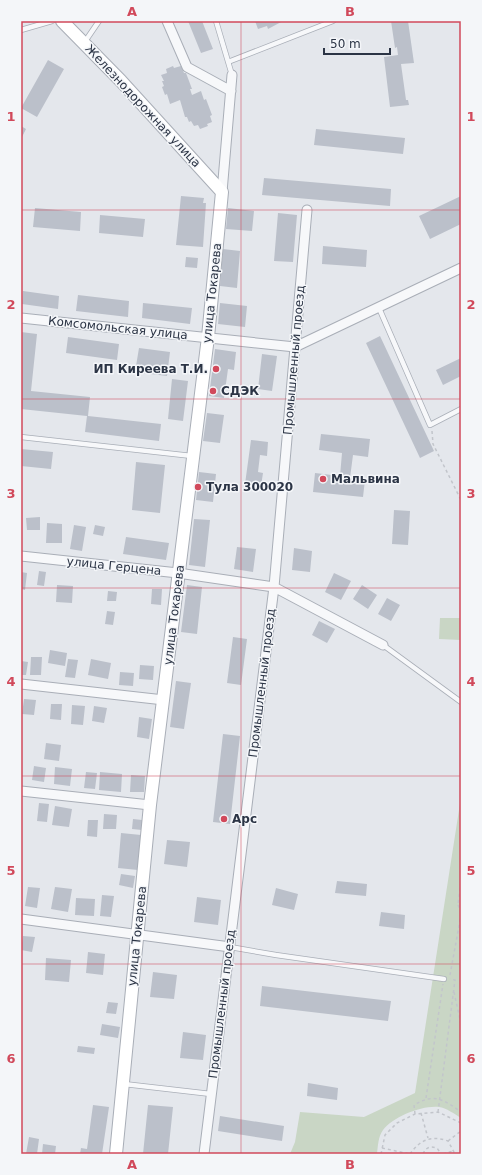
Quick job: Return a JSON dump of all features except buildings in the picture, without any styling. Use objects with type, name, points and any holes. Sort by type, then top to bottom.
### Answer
[{"type":"street","name":"Железнодорожная улица","points":[[62,21],[222,192]]},
{"type":"street","points":[[167,21],[187,66],[231,91]]},
{"type":"street","name":"улица Токарева","points":[[116,1154],[150,805],[208,337],[232,75]]},
{"type":"street","name":"Промышленный проезд","points":[[204,1154],[274,588],[307,210]]},
{"type":"street","points":[[295,347],[461,268]]},
{"type":"street","name":"Комсомольская улица","points":[[21,318],[295,347]]},
{"type":"street","name":"улица Герцена","points":[[21,556],[178,573],[274,588],[384,645]]},
{"type":"street","points":[[21,684],[164,700]]},
{"type":"street","points":[[21,792],[150,805]]},
{"type":"street","points":[[21,919],[230,946]]},
{"type":"lane","points":[[21,30],[52,21]]},
{"type":"lane","points":[[84,43],[99,21]]},
{"type":"lane","points":[[216,21],[232,75]]},
{"type":"lane","points":[[228,62],[333,21]]},
{"type":"lane","points":[[378,308],[430,425],[461,409]]},
{"type":"lane","points":[[21,437],[193,456]]},
{"type":"lane","points":[[384,645],[461,702]]},
{"type":"lane","points":[[230,946],[276,955],[447,979]]},
{"type":"lane","points":[[123,1084],[211,1094]]},
{"type":"path","points":[[430,425],[433,444],[461,500]]},
{"type":"path","points":[[461,882],[458,904],[461,911]]},
{"type":"path","points":[[426,1098],[447,979],[461,915]]},
{"type":"path","points":[[438,1112],[455,980]]},
{"type":"path","points":[[454,990],[461,1024]]},
{"type":"path","points":[[415,1114],[414,1105],[426,1098],[440,1099],[461,1112]]},
{"type":"path","points":[[381,1154],[385,1135],[397,1123],[415,1114],[438,1112],[461,1123]]},
{"type":"path","points":[[421,1113],[428,1138]]},
{"type":"path","points":[[448,1141],[461,1131]]},
{"type":"path","points":[[382,1147],[410,1154],[418,1144],[428,1138],[438,1138],[448,1141],[455,1154]]},
{"type":"path","points":[[423,1154],[426,1148],[431,1146],[437,1148],[441,1154]]},
{"type":"path","points":[[444,1154],[454,1151]]},
{"type":"green space","points":[[440,618],[461,618],[461,640],[439,639]]},
{"type":"green space","points":[[461,797],[461,1118],[439,1107],[424,1108],[401,1116],[388,1125],[381,1133],[377,1154],[290,1154],[295,1142],[300,1112],[364,1117],[415,1093]]},
{"type":"place","name":"ИП Киреева Т.И.","points":[[216,369]]},
{"type":"place","name":"СДЭК","points":[[213,391]]},
{"type":"place","name":"Мальвина","points":[[323,479]]},
{"type":"place","name":"Тула 300020","points":[[198,487]]},
{"type":"place","name":"Арс","points":[[224,819]]}]
